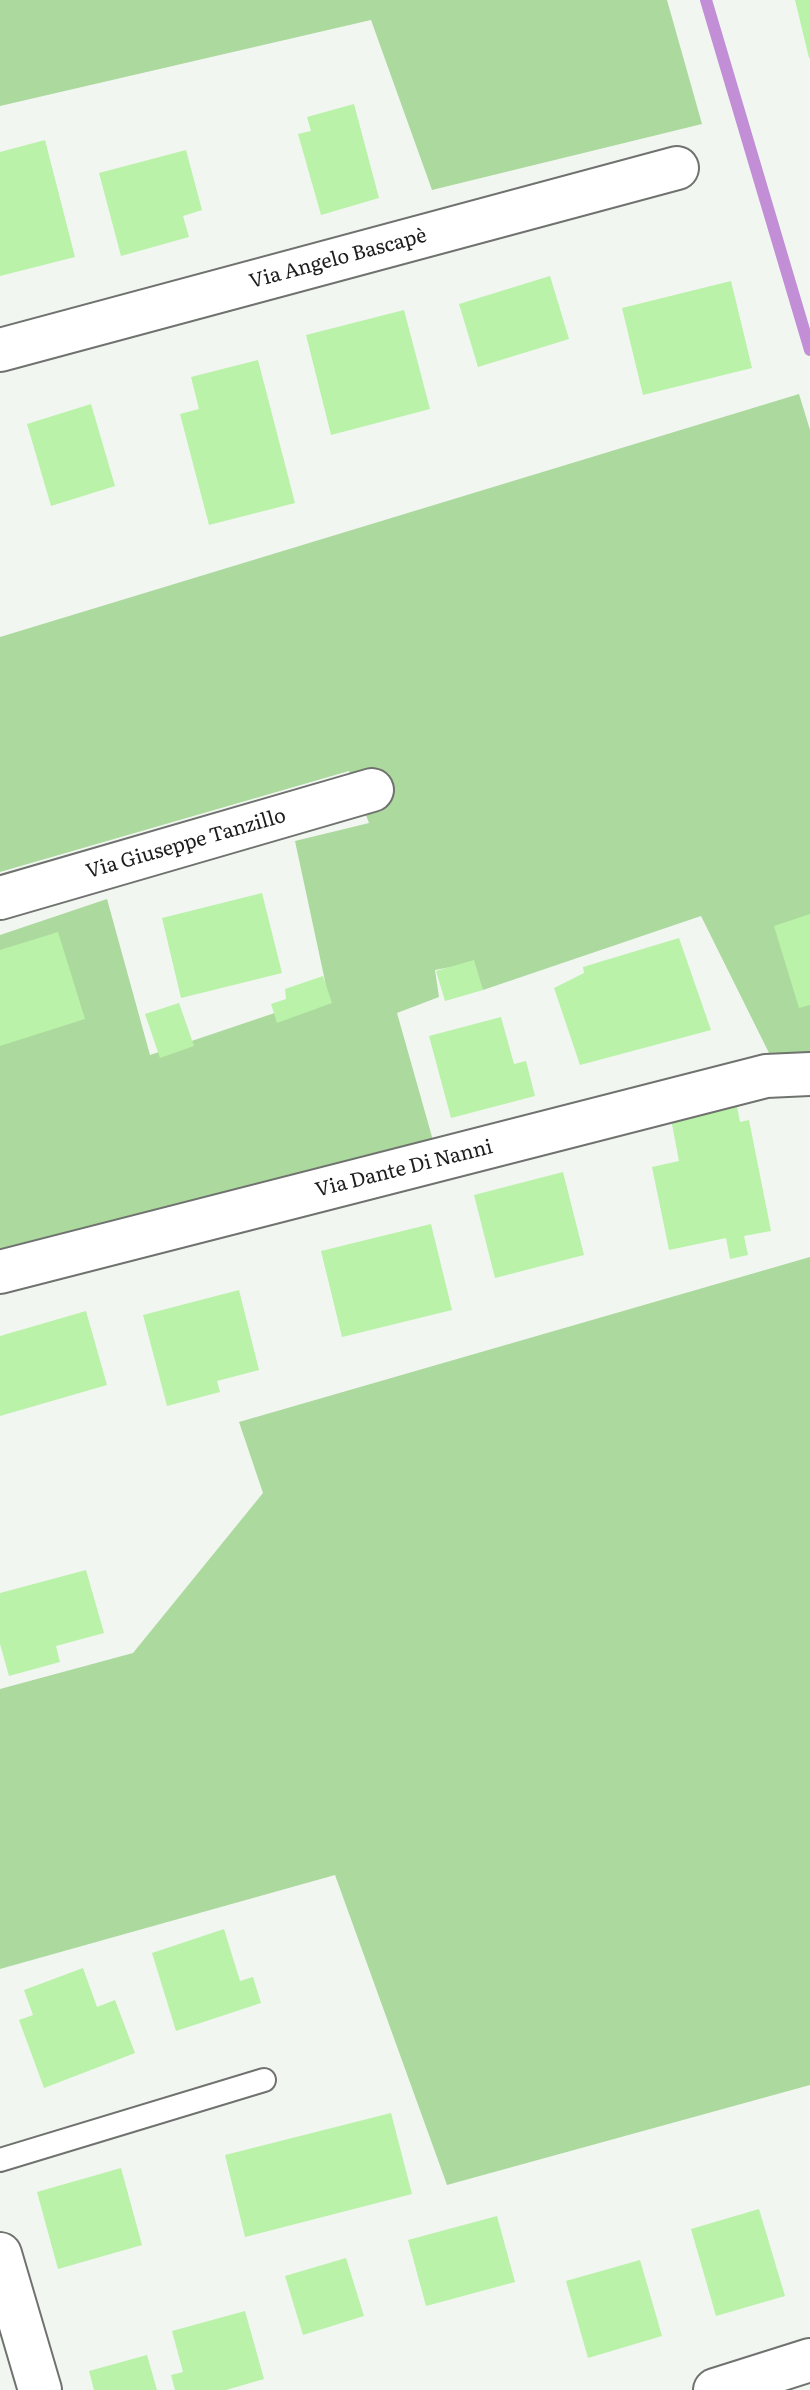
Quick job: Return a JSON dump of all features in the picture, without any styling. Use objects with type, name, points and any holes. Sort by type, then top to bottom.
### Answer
[{"type":"street","name":"Via Angelo Bascapè","points":[[0,350],[677,168]]},
{"type":"street","name":"Via Giuseppe Tanzillo","points":[[0,898],[372,790]]},
{"type":"street","name":"Via Dante Di Nanni","points":[[0,1272],[766,1076],[810,1074]]},
{"type":"street","points":[[0,2254],[40,2390]]},
{"type":"street","points":[[715,2390],[810,2360]]},
{"type":"lane","points":[[0,2160],[264,2080]]},
{"type":"green space","points":[[0,0],[667,0],[702,124],[432,190],[371,20],[0,106]]},
{"type":"green space","points":[[799,394],[810,430],[810,1055],[771,1057],[701,916],[483,990],[472,963],[435,970],[439,997],[397,1013],[436,1151],[0,1263],[0,935],[107,899],[150,1055],[328,995],[295,841],[369,823],[349,771],[0,872],[0,637]]},
{"type":"green space","points":[[810,1257],[810,2085],[447,2185],[335,1875],[0,1969],[0,1689],[133,1653],[263,1493],[239,1422]]},
{"type":"building","points":[[795,0],[810,0],[810,58],[809,58]]},
{"type":"building","points":[[354,104],[379,198],[321,215],[298,134],[311,131],[307,117]]},
{"type":"building","points":[[45,140],[75,257],[0,276],[0,152]]},
{"type":"building","points":[[186,150],[202,210],[183,216],[189,237],[121,256],[99,173]]},
{"type":"building","points":[[550,276],[569,339],[478,367],[459,304]]},
{"type":"building","points":[[731,281],[752,368],[643,395],[622,308]]},
{"type":"building","points":[[404,310],[430,409],[331,435],[306,335]]},
{"type":"building","points":[[258,360],[295,503],[209,525],[180,414],[199,409],[191,377]]},
{"type":"building","points":[[91,404],[115,486],[51,506],[27,424]]},
{"type":"building","points":[[262,893],[282,973],[181,998],[162,918]]},
{"type":"building","points":[[810,914],[810,1005],[799,1008],[774,926]]},
{"type":"building","points":[[58,932],[85,1019],[0,1046],[0,950]]},
{"type":"building","points":[[679,938],[711,1030],[580,1065],[554,988],[584,973],[583,967]]},
{"type":"building","points":[[474,960],[483,990],[445,1001],[436,971]]},
{"type":"building","points":[[323,976],[332,1003],[277,1023],[271,1004],[286,999],[285,989]]},
{"type":"building","points":[[179,1003],[194,1046],[160,1058],[145,1014]]},
{"type":"building","points":[[501,1017],[514,1064],[526,1061],[535,1096],[451,1118],[429,1036]]},
{"type":"building","points":[[737,1106],[740,1122],[749,1120],[771,1231],[744,1236],[748,1255],[730,1259],[726,1238],[669,1250],[652,1167],[679,1161],[671,1119]]},
{"type":"building","points":[[563,1172],[584,1255],[495,1278],[474,1195]]},
{"type":"building","points":[[431,1224],[452,1310],[342,1337],[321,1251]]},
{"type":"building","points":[[239,1290],[259,1370],[217,1381],[220,1392],[167,1406],[143,1315]]},
{"type":"building","points":[[86,1311],[107,1385],[0,1416],[0,1336]]},
{"type":"building","points":[[86,1570],[104,1633],[56,1646],[60,1662],[9,1676],[0,1644],[0,1593]]},
{"type":"building","points":[[224,1929],[240,1981],[253,1977],[261,2003],[176,2031],[152,1953]]},
{"type":"building","points":[[83,1968],[97,2007],[115,2000],[135,2053],[44,2088],[19,2020],[33,2015],[24,1990]]},
{"type":"building","points":[[391,2113],[412,2194],[245,2237],[225,2155]]},
{"type":"building","points":[[121,2168],[142,2245],[58,2269],[37,2192]]},
{"type":"building","points":[[759,2209],[785,2296],[716,2316],[691,2229]]},
{"type":"building","points":[[497,2216],[515,2282],[426,2306],[408,2240]]},
{"type":"building","points":[[346,2258],[364,2316],[303,2335],[285,2276]]},
{"type":"building","points":[[640,2260],[662,2336],[588,2358],[566,2281]]},
{"type":"building","points":[[245,2311],[264,2379],[226,2390],[175,2390],[171,2375],[183,2372],[172,2331]]},
{"type":"building","points":[[147,2355],[157,2390],[94,2390],[89,2371]]},
{"type":"waterway","points":[[706,0],[810,350]]}]
